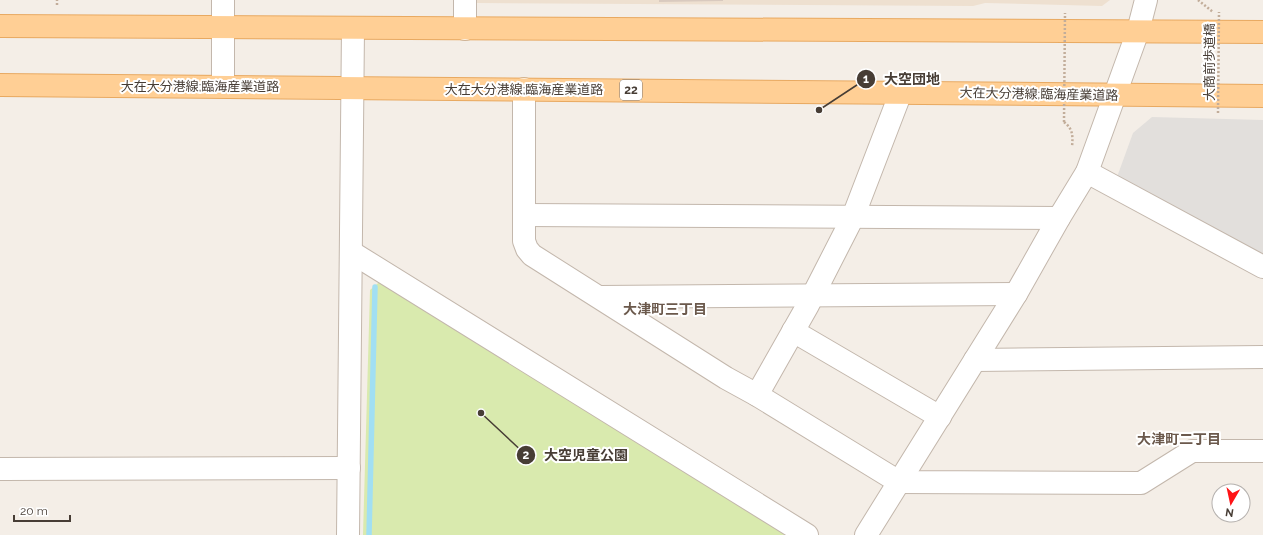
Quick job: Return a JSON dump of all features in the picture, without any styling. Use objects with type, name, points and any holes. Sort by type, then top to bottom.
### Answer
[{"type":"main road","points":[[0,26],[1263,32]]},
{"type":"main road","name":"大在大分港線;臨海産業道路","points":[[0,85],[1263,96]]},
{"type":"street","points":[[223,0],[223,86]]},
{"type":"street","points":[[465,0],[465,29]]},
{"type":"street","points":[[866,535],[1016,294],[1087,172],[1114,94],[1138,32],[1146,0]]},
{"type":"street","points":[[348,535],[353,28]]},
{"type":"street","points":[[524,90],[524,241],[527,249],[532,254],[726,378],[757,395],[899,482],[1141,483],[1192,451],[1263,451]]},
{"type":"street","points":[[757,395],[812,297],[853,217],[901,92]]},
{"type":"street","points":[[1087,172],[1263,267]]},
{"type":"street","points":[[524,215],[1059,218]]},
{"type":"street","points":[[351,252],[807,535]]},
{"type":"street","points":[[600,297],[812,297],[1016,294]]},
{"type":"street","points":[[793,331],[940,417]]},
{"type":"street","points":[[975,360],[1263,357]]},
{"type":"street","points":[[0,469],[349,468]]},
{"type":"path","points":[[56,0],[56,5]]},
{"type":"path","name":"大商前歩道橋","points":[[1198,0],[1214,13],[1219,13],[1218,113]]},
{"type":"path","points":[[1065,13],[1064,122],[1072,131],[1072,147]]},
{"type":"shaded area","points":[[477,0],[1110,0],[1102,6],[985,3],[973,6],[477,3]]},
{"type":"shaded area","points":[[1152,117],[1263,120],[1263,255],[1117,177],[1133,133]]},
{"type":"green space","points":[[383,279],[790,535],[363,535],[370,290]]},
{"type":"building","points":[[659,0],[723,0],[723,1],[659,2]]},
{"type":"waterway","points":[[369,535],[375,287]]},
{"type":"place","name":"大空団地","points":[[819,110]]},
{"type":"place","name":"大空児童公園","points":[[481,413]]},
{"type":"district","name":"大津町三丁目","points":[[665,309]]},
{"type":"district","name":"大津町二丁目","points":[[1179,439]]}]
